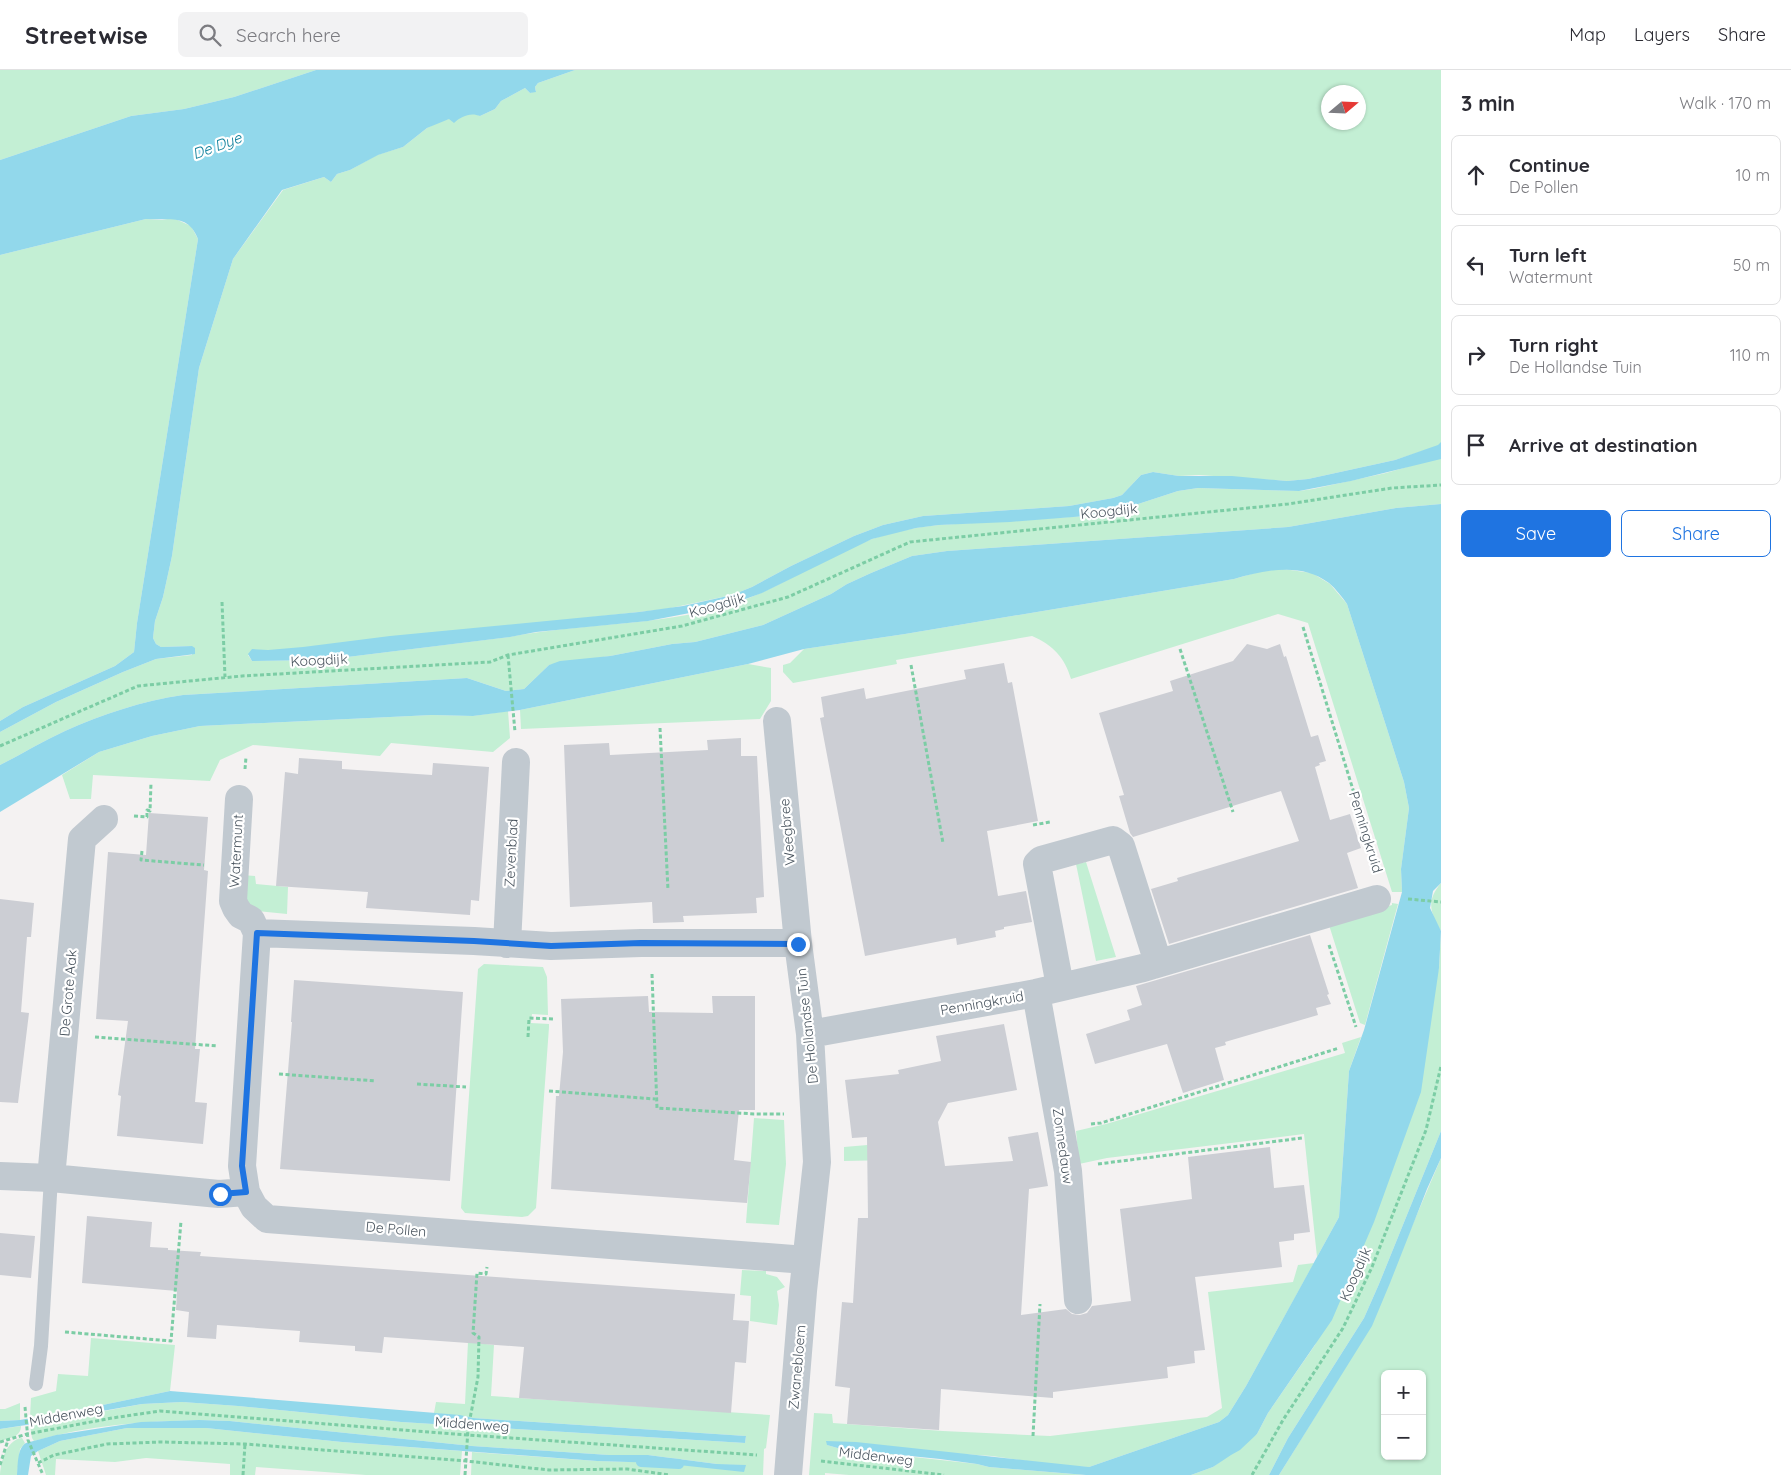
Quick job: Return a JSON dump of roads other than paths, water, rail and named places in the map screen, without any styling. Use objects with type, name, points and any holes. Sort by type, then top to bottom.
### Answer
[{"type":"street","name":"Weegbree","points":[[777,721],[798,944]]},
{"type":"street","name":"Zevenblad","points":[[507,944],[516,762]]},
{"type":"street","name":"Watermunt","points":[[239,799],[233,901],[241,915],[251,920],[257,933]]},
{"type":"street","name":"De Grote Aak","points":[[51,1178],[82,839],[116,818]]},
{"type":"street","name":"Zonnedauw","points":[[1078,1300],[1068,1170],[1062,1129],[1037,864],[1041,860],[1113,840],[1121,846],[1155,952],[1153,965]]},
{"type":"street","name":"Penningkruid","points":[[810,1034],[1048,990],[1153,965],[1320,916],[1390,899]]},
{"type":"street","points":[[0,1176],[51,1178],[220,1194],[246,1192],[242,1166],[257,933],[551,946],[798,944]]},
{"type":"street","name":"De Hollandse Tuin","points":[[798,944],[810,1034],[817,1162],[806,1260]]},
{"type":"street","name":"De Pollen","points":[[246,1192],[254,1207],[267,1219],[538,1238],[806,1260]]},
{"type":"street","name":"Zwanebloem","points":[[789,1466],[806,1260]]},
{"type":"lane","points":[[36,1384],[42,1330],[51,1178]]},
{"type":"water","name":"De Dye","points":[[316,70],[575,70],[538,83],[535,87],[536,92],[530,93],[525,88],[501,101],[495,109],[480,116],[466,115],[454,123],[449,119],[427,128],[403,147],[378,155],[350,170],[337,174],[331,182],[324,177],[282,190],[233,259],[199,368],[172,556],[163,597],[155,621],[153,638],[156,644],[161,647],[192,646],[195,648],[195,654],[156,659],[123,672],[56,702],[0,732],[0,721],[23,707],[115,666],[134,652],[198,239],[189,225],[183,222],[170,219],[146,219],[0,255],[0,160],[131,116],[184,109],[234,97]]},
{"type":"water","points":[[1441,442],[1441,459],[1351,481],[1299,491],[1198,488],[1178,491],[1132,506],[1086,516],[916,528],[872,539],[762,593],[726,606],[648,621],[536,632],[510,637],[323,660],[252,661],[248,654],[252,649],[268,650],[303,647],[390,636],[683,606],[732,595],[752,587],[854,536],[883,525],[923,516],[1069,506],[1113,498],[1122,495],[1141,475],[1153,472],[1179,476],[1232,476],[1287,481],[1308,479],[1395,460],[1438,445]]},
{"type":"water","points":[[1441,504],[1441,883],[1433,891],[1430,908],[1441,931],[1439,968],[1421,1092],[1374,1222],[1332,1320],[1268,1413],[1257,1434],[1240,1450],[1213,1467],[1191,1475],[1086,1475],[989,1467],[940,1459],[841,1449],[827,1445],[826,1441],[856,1442],[1089,1467],[1219,1422],[1228,1415],[1246,1386],[1339,1217],[1349,1071],[1364,1030],[1402,892],[1401,869],[1409,808],[1404,782],[1347,604],[1332,585],[1318,576],[1295,570],[1271,571],[1234,579],[905,634],[804,649],[748,664],[520,710],[473,716],[432,715],[200,726],[152,736],[99,752],[0,812],[0,765],[79,725],[123,709],[153,701],[183,695],[467,678],[506,691],[524,689],[549,665],[560,661],[610,656],[672,644],[695,642],[763,625],[831,594],[847,584],[912,556],[947,551],[1288,527],[1396,508]]},
{"type":"water","points":[[1441,1131],[1441,1158],[1372,1326],[1279,1475],[1269,1475],[1288,1438],[1364,1318]]},
{"type":"water","points":[[170,1391],[460,1415],[473,1418],[746,1436],[745,1443],[401,1422],[182,1402],[142,1404],[72,1418],[0,1429],[0,1421],[20,1420]]},
{"type":"water","points":[[230,1421],[472,1446],[609,1455],[648,1455],[717,1464],[746,1465],[744,1472],[660,1463],[597,1461],[342,1442],[206,1428],[127,1428],[60,1441],[31,1456],[28,1475],[17,1475],[19,1453],[26,1443],[56,1435],[141,1422]]},
{"type":"waterway","points":[[641,1462],[679,1464]]}]
